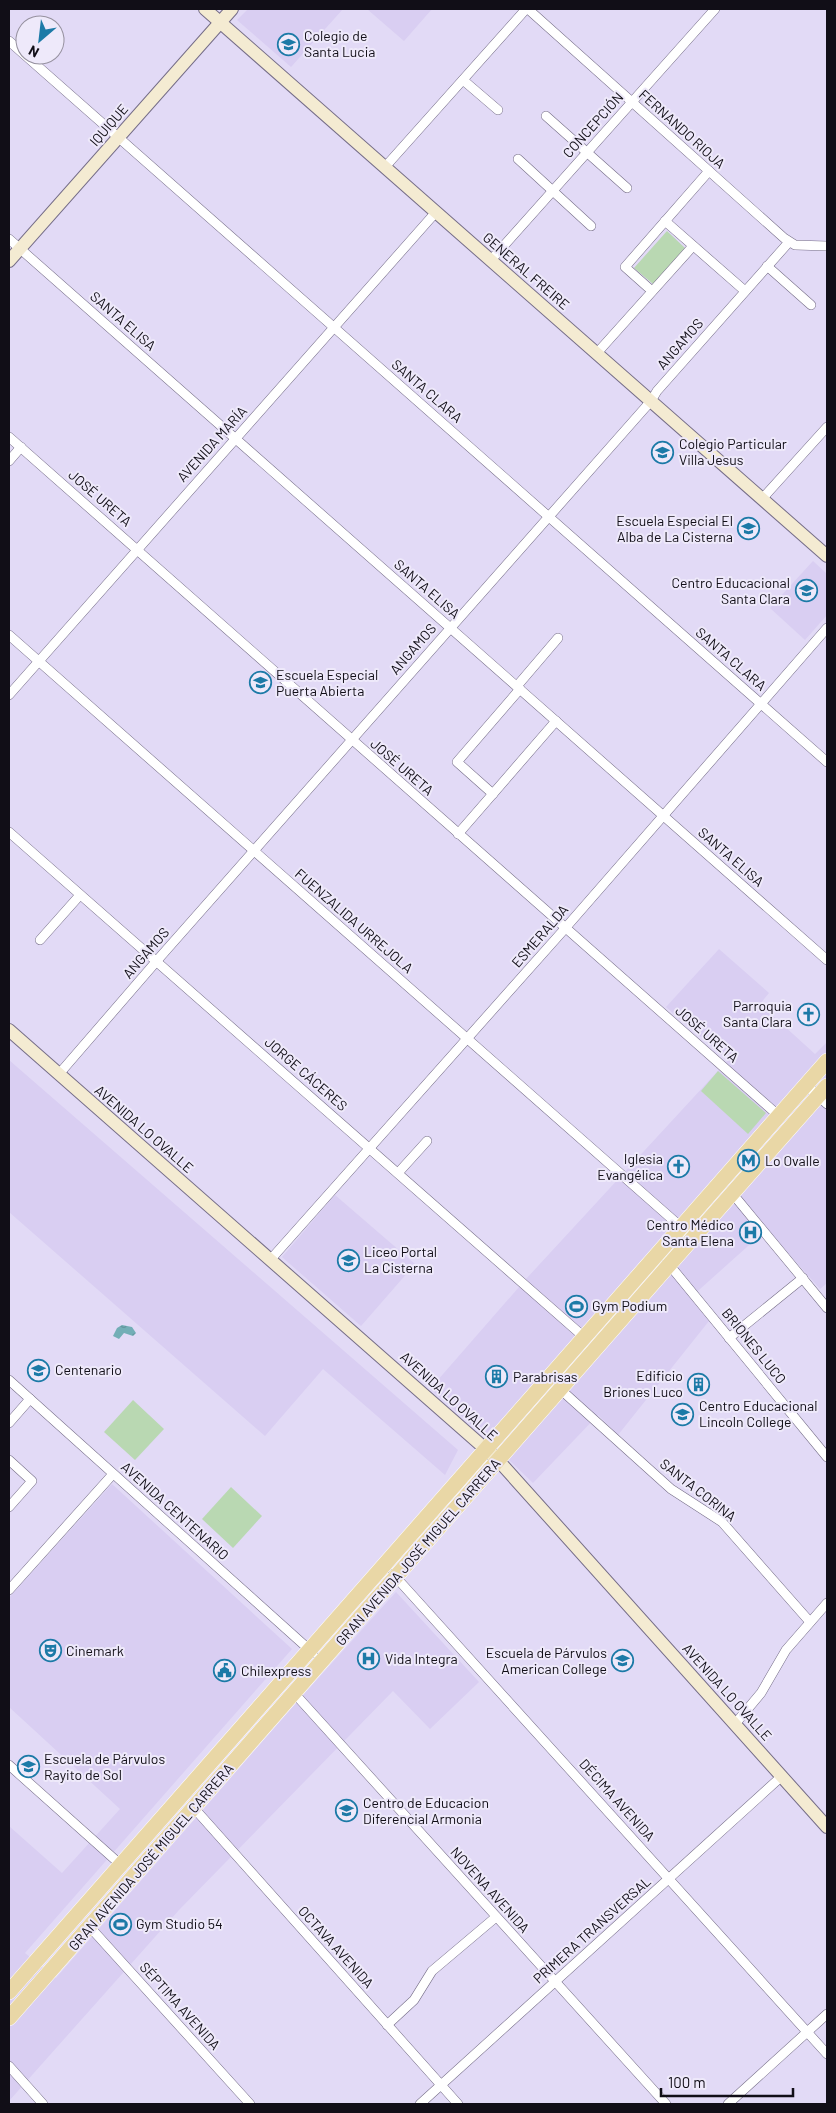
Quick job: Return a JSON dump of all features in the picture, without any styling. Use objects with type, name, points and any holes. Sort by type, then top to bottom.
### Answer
[{"type":"main road","name":"GRAN AVENIDA JOSÉ MIGUEL CARRERA","points":[[9,1992],[827,1061]]},
{"type":"main road","name":"GRAN AVENIDA JOSÉ MIGUEL CARRERA","points":[[9,2018],[669,1264],[732,1193],[824,1096]]},
{"type":"main road","points":[[584,1337],[588,1350],[586,1360]]},
{"type":"main road","points":[[86,1904],[90,1926]]},
{"type":"street","name":"GENERAL FREIRE","points":[[206,9],[827,556]]},
{"type":"street","name":"IQUIQUE","points":[[9,261],[232,9]]},
{"type":"street","points":[[385,167],[527,9]]},
{"type":"street","name":"FERNANDO RIOJA","points":[[527,9],[789,242]]},
{"type":"street","name":"CONCEPCIÓN","points":[[491,260],[715,9]]},
{"type":"street","name":"SANTA CLARA","points":[[9,41],[827,762]]},
{"type":"street","points":[[463,80],[498,110]]},
{"type":"street","points":[[546,116],[626,188]]},
{"type":"street","points":[[518,159],[591,226]]},
{"type":"street","points":[[652,292],[625,267],[709,171]]},
{"type":"street","name":"AVENIDA MARÍA","points":[[9,695],[436,212]]},
{"type":"street","points":[[665,221],[745,291]]},
{"type":"street","name":"SANTA ELISA","points":[[9,238],[827,960]]},
{"type":"street","points":[[789,242],[798,245],[827,246]]},
{"type":"street","name":"ANGAMOS","points":[[59,1074],[789,242]]},
{"type":"street","points":[[597,353],[693,246]]},
{"type":"street","points":[[767,266],[811,305]]},
{"type":"street","points":[[762,499],[827,427]]},
{"type":"street","name":"JOSÉ URETA","points":[[9,437],[780,1116]]},
{"type":"street","points":[[9,461],[21,447]]},
{"type":"street","name":"ESMERALDA","points":[[271,1259],[566,928],[827,628]]},
{"type":"street","name":"FUENZALIDA URREJOLA","points":[[9,635],[682,1227]]},
{"type":"street","points":[[493,794],[457,762],[558,638]]},
{"type":"street","points":[[458,834],[556,721]]},
{"type":"street","name":"JORGE CÁCERES","points":[[9,832],[584,1337]]},
{"type":"street","points":[[40,940],[80,895]]},
{"type":"street","name":"AVENIDA LO OVALLE","points":[[9,1030],[498,1460],[827,1827]]},
{"type":"street","points":[[806,1085],[824,1096]]},
{"type":"street","points":[[398,1174],[427,1141]]},
{"type":"street","points":[[732,1193],[827,1308]]},
{"type":"street","name":"BRIONES LUCO","points":[[656,1256],[669,1264],[827,1457]]},
{"type":"street","points":[[729,1338],[803,1278]]},
{"type":"street","name":"AVENIDA CENTENARIO","points":[[9,1380],[322,1662]]},
{"type":"street","name":"SANTA CORINA","points":[[560,1389],[671,1489],[722,1522],[810,1622]]},
{"type":"street","points":[[9,1423],[30,1399]]},
{"type":"street","points":[[9,1460],[32,1481],[9,1507]]},
{"type":"street","points":[[9,1590],[113,1474]]},
{"type":"street","name":"DÉCIMA AVENIDA","points":[[385,1566],[827,2054]]},
{"type":"street","points":[[735,1724],[761,1693],[782,1655],[827,1603]]},
{"type":"street","name":"NOVENA AVENIDA","points":[[294,1694],[666,2104]]},
{"type":"street","points":[[9,1765],[121,1865]]},
{"type":"street","name":"PRIMERA TRANSVERSAL","points":[[420,2104],[782,1776]]},
{"type":"street","name":"OCTAVA AVENIDA","points":[[194,1808],[458,2104]]},
{"type":"street","points":[[387,2025],[414,2000],[432,1971],[496,1917]]},
{"type":"street","name":"SÉPTIMA AVENIDA","points":[[90,1926],[250,2104]]},
{"type":"street","points":[[728,2104],[827,2014]]},
{"type":"street","points":[[9,2066],[43,2104]]},
{"type":"shaded area","name":"Colegio de Santa Lucia","points":[[248,9],[343,9],[291,67],[237,20]]},
{"type":"shaded area","name":"Colegio de Santa Lucia","points":[[367,9],[432,9],[404,41]]},
{"type":"shaded area","points":[[667,231],[685,248],[653,284],[634,268]]},
{"type":"shaded area","name":"Centro Educacional Santa Clara","points":[[813,561],[827,574],[827,615],[805,640],[770,608]]},
{"type":"shaded area","points":[[719,949],[769,993],[760,1004],[815,1054],[827,1042],[827,1283],[820,1289],[767,1229],[690,1298],[709,1321],[618,1435],[598,1415],[533,1483],[480,1432],[430,1389],[526,1279],[728,1060],[666,1007]]},
{"type":"shaded area","points":[[9,1060],[458,1450],[445,1475],[323,1369],[265,1436],[9,1212]]},
{"type":"shaded area","points":[[718,1071],[766,1113],[748,1134],[701,1091]]},
{"type":"shaded area","name":"Liceo Portal La Cisterna","points":[[335,1195],[415,1264],[361,1326],[282,1257]]},
{"type":"shaded area","points":[[133,1400],[164,1429],[135,1460],[104,1432]]},
{"type":"shaded area","points":[[112,1484],[292,1649],[25,1953],[56,1978],[305,1693],[396,1592],[479,1682],[430,1729],[393,1691],[179,1910],[9,2101],[9,1826],[62,1873],[120,1809],[9,1707],[9,1598]]},
{"type":"shaded area","points":[[231,1487],[262,1516],[233,1548],[202,1519]]},
{"type":"water","points":[[122,1325],[132,1327],[136,1333],[133,1336],[124,1333],[119,1339],[113,1336],[117,1328]]},
{"type":"place","name":"Colegio de Santa Lucia","points":[[288,44]]},
{"type":"place","name":"Colegio Particular Villa Jesus","points":[[663,452]]},
{"type":"place","name":"Escuela Especial El Alba de La Cisterna","points":[[749,529]]},
{"type":"place","name":"Centro Educacional Santa Clara","points":[[806,591]]},
{"type":"place","name":"Escuela Especial Puerta Abierta","points":[[260,683]]},
{"type":"place","name":"Parroquia Santa Clara","points":[[808,1014]]},
{"type":"place","name":"Lo Ovalle","points":[[749,1161]]},
{"type":"place","name":"Iglesia Evangélica","points":[[679,1167]]},
{"type":"place","name":"Centro Médico Santa Elena","points":[[750,1233]]},
{"type":"place","name":"Liceo Portal La Cisterna","points":[[348,1260]]},
{"type":"place","name":"Gym Podium","points":[[576,1306]]},
{"type":"place","name":"Centenario","points":[[39,1370]]},
{"type":"place","name":"Parabrisas","points":[[497,1377]]},
{"type":"place","name":"Edificio Briones Luco","points":[[699,1384]]},
{"type":"place","name":"Centro Educacional Lincoln College","points":[[683,1414]]},
{"type":"place","name":"Cinemark","points":[[50,1651]]},
{"type":"place","name":"Vida Integra","points":[[369,1659]]},
{"type":"place","name":"Escuela de Párvulos American College","points":[[623,1661]]},
{"type":"place","name":"Chilexpress","points":[[225,1671]]},
{"type":"place","name":"Escuela de Párvulos Rayito de Sol","points":[[28,1767]]},
{"type":"place","name":"Centro de Educacion Diferencial Armonia","points":[[347,1811]]},
{"type":"place","name":"Gym Studio 54","points":[[120,1924]]}]
